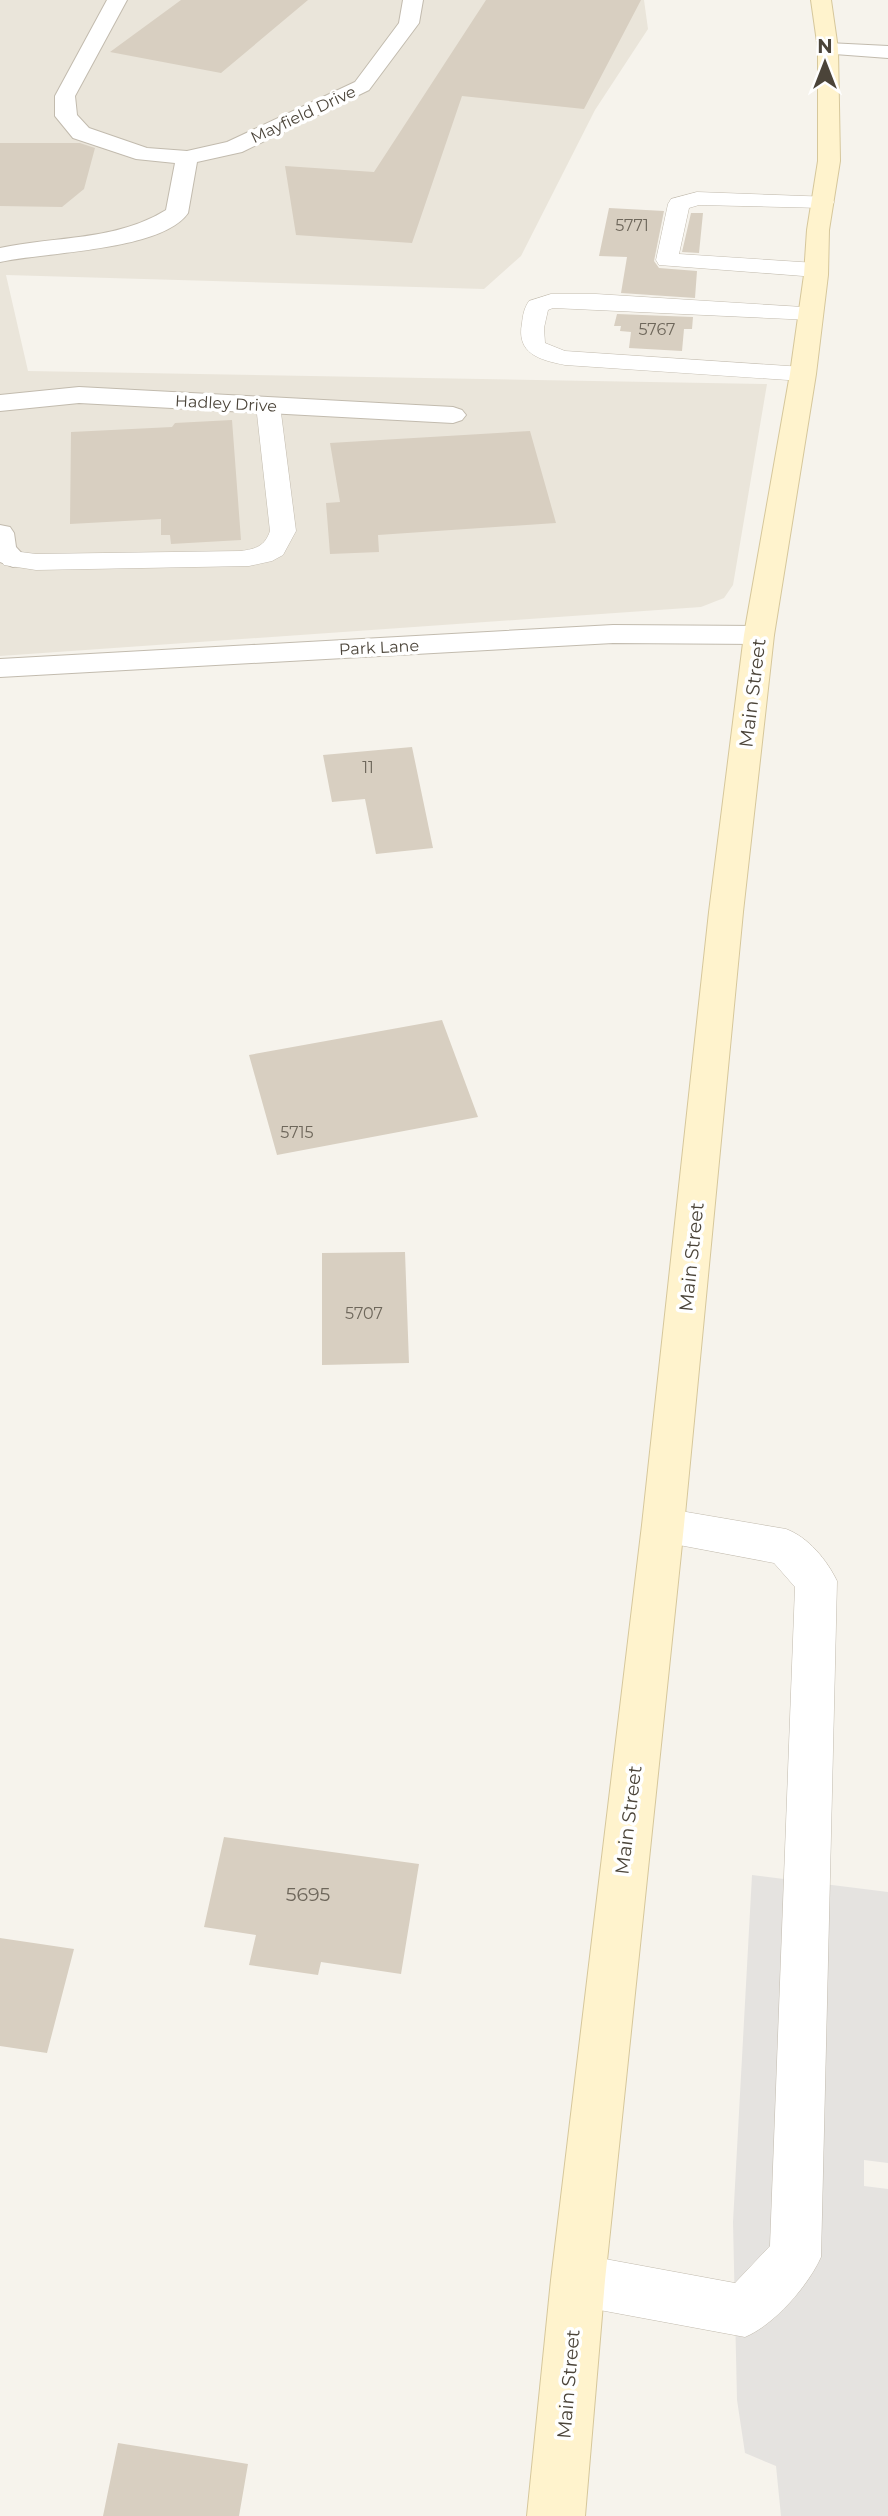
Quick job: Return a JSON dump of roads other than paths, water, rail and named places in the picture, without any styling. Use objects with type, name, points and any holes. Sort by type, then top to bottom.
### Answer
[{"type":"main road","name":"Main Street","points":[[556,2516],[578,2280],[663,1525],[726,912],[759,635],[803,374],[816,270],[830,116],[828,49],[821,0]]},
{"type":"street","name":"Mayfield Drive","points":[[117,0],[65,96],[66,116],[81,133],[144,154],[187,158],[234,147],[362,86],[409,23],[413,0]]},
{"type":"street","points":[[828,49],[888,52]]},
{"type":"street","points":[[0,255],[121,237],[165,223],[177,213],[187,158]]},
{"type":"street","name":"Hadley Drive","points":[[0,403],[79,395],[453,415]]},
{"type":"street","points":[[0,533],[2,550],[13,559]]},
{"type":"street","name":"Park Lane","points":[[0,668],[613,634],[759,635]]},
{"type":"lane","points":[[816,270],[667,260],[679,204],[697,198],[730,206],[761,207],[823,202]]},
{"type":"lane","points":[[720,263],[724,239]]},
{"type":"lane","points":[[755,266],[758,242]]},
{"type":"lane","points":[[803,374],[565,358],[544,354],[532,344],[530,336],[537,306],[551,301],[811,313]]},
{"type":"lane","points":[[13,559],[36,562],[242,559],[271,554],[281,542],[283,531],[268,405]]},
{"type":"lane","points":[[578,2280],[745,2311],[795,2257],[816,1581],[786,1547],[663,1525]]}]
